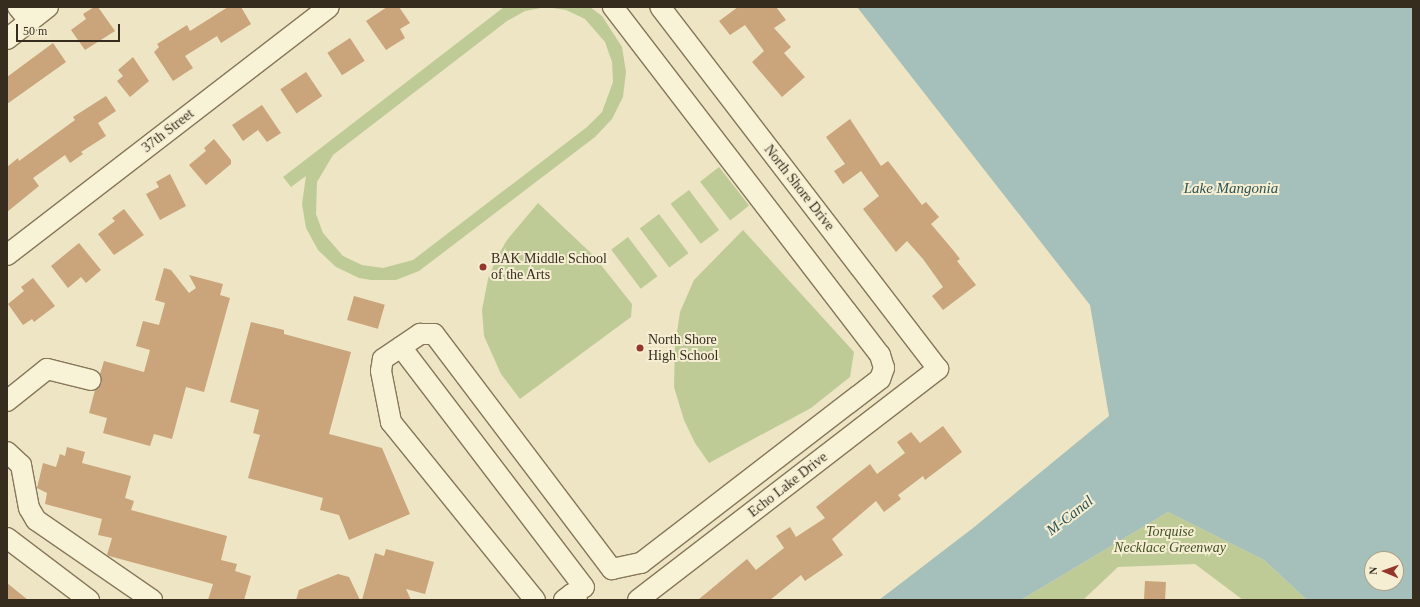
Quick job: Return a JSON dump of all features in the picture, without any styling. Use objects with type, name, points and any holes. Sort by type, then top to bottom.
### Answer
[{"type":"street","points":[[18,7],[30,22]]},
{"type":"street","points":[[7,39],[48,7]]},
{"type":"street","name":"37th Street","points":[[7,255],[329,7]]},
{"type":"street","points":[[401,347],[574,595],[612,569],[641,563],[880,378],[884,368],[880,355],[613,7]]},
{"type":"street","name":"North Shore Drive","points":[[660,7],[938,369]]},
{"type":"street","points":[[535,600],[392,422],[381,371],[384,359],[420,334],[434,334],[612,569]]},
{"type":"street","points":[[7,400],[47,369],[91,380]]},
{"type":"street","name":"Echo Lake Drive","points":[[638,600],[938,369]]},
{"type":"street","points":[[7,452],[21,466],[29,508],[36,520],[152,600]]},
{"type":"street","points":[[7,538],[89,600]]},
{"type":"green space","points":[[504,7],[546,7],[590,7],[602,16],[622,47],[626,72],[623,97],[612,119],[595,137],[419,271],[396,280],[371,280],[359,278],[336,267],[318,250],[306,228],[302,204],[306,176],[291,187],[283,177]],"holes":[[[546,7],[566,10],[585,19],[605,42],[612,62],[613,82],[602,112],[587,127],[413,260],[383,268],[362,265],[343,256],[323,233],[316,214],[317,182],[333,155],[507,21],[525,11]]]},
{"type":"green space","points":[[719,167],[749,206],[730,220],[700,182]]},
{"type":"green space","points":[[689,190],[719,230],[701,244],[671,204]]},
{"type":"green space","points":[[538,203],[593,255],[632,304],[631,317],[520,399],[501,374],[484,336],[482,310],[488,279],[496,259],[507,240]]},
{"type":"green space","points":[[659,214],[688,253],[669,268],[640,228]]},
{"type":"green space","points":[[743,230],[854,352],[850,377],[811,408],[709,463],[695,443],[684,420],[674,387],[675,345],[680,312],[694,280]]},
{"type":"green space","points":[[628,237],[657,276],[641,289],[611,250]]},
{"type":"green space","name":"Torquise Necklace Greenway","points":[[1168,512],[1264,560],[1307,600],[1243,600],[1195,564],[1118,567],[1083,600],[1021,600]]},
{"type":"water","name":"Lake Mangonia","points":[[857,7],[1413,7],[1413,600],[1307,600],[1264,560],[1168,512],[1021,600],[879,600],[973,528],[1109,416],[1090,305]]},
{"type":"building","points":[[94,7],[98,7],[115,31],[85,50],[71,30],[86,19],[83,14]]},
{"type":"building","points":[[228,7],[241,7],[251,24],[221,43],[217,36],[185,56],[193,68],[173,81],[154,52],[159,47],[157,44],[187,25],[190,31]]},
{"type":"building","points":[[387,7],[399,7],[410,23],[400,29],[405,38],[386,50],[366,21]]},
{"type":"building","points":[[738,7],[776,7],[786,20],[774,28],[791,47],[784,53],[805,77],[782,97],[752,62],[764,51],[745,25],[730,35],[719,21]]},
{"type":"building","points":[[350,38],[365,61],[342,75],[327,53]]},
{"type":"building","points":[[53,43],[66,62],[7,104],[7,77]]},
{"type":"building","points":[[133,57],[149,81],[130,97],[117,81],[123,76],[118,70]]},
{"type":"building","points":[[306,72],[322,96],[297,113],[280,89]]},
{"type":"building","points":[[106,96],[116,111],[98,123],[106,136],[81,152],[83,154],[70,163],[65,155],[33,178],[39,186],[7,212],[7,167],[18,158],[19,161],[75,120],[73,117]]},
{"type":"building","points":[[262,105],[281,133],[267,142],[258,130],[243,141],[232,125]]},
{"type":"building","points":[[850,119],[881,166],[888,161],[922,205],[926,202],[939,217],[931,224],[960,259],[957,261],[976,285],[943,310],[932,296],[943,287],[923,259],[907,241],[896,252],[863,209],[879,196],[861,171],[843,184],[834,171],[845,164],[826,137]]},
{"type":"building","points":[[214,139],[231,160],[231,164],[206,185],[189,165],[206,151],[204,148]]},
{"type":"building","points":[[170,174],[186,206],[160,220],[146,194],[159,187],[156,182]]},
{"type":"building","points":[[124,209],[144,235],[114,255],[98,234],[115,221],[112,218]]},
{"type":"building","points":[[79,243],[101,270],[86,283],[81,277],[68,288],[51,266]]},
{"type":"building","points":[[164,268],[171,270],[189,293],[196,288],[189,275],[223,284],[220,295],[230,298],[204,392],[186,387],[172,439],[154,434],[150,446],[103,433],[107,418],[89,413],[95,390],[102,383],[100,374],[104,361],[144,372],[150,350],[136,346],[143,321],[159,325],[165,303],[155,300]]},
{"type":"building","points":[[33,278],[55,306],[34,322],[32,319],[23,325],[8,304],[24,291],[21,287]]},
{"type":"building","points":[[354,296],[385,305],[378,329],[347,320]]},
{"type":"building","points":[[251,322],[284,330],[284,334],[351,352],[329,434],[382,448],[410,514],[349,540],[339,515],[320,510],[323,498],[248,478],[260,435],[253,433],[259,410],[230,402]]},
{"type":"building","points":[[943,426],[962,452],[925,480],[923,476],[898,495],[901,499],[884,512],[876,501],[832,539],[843,555],[805,581],[801,575],[770,600],[698,600],[747,559],[756,570],[784,548],[776,536],[790,527],[796,537],[825,518],[816,507],[870,464],[877,474],[905,453],[897,442],[911,432],[920,443]]},
{"type":"building","points":[[67,447],[85,452],[82,463],[131,476],[125,498],[134,501],[131,510],[227,536],[221,560],[237,564],[235,571],[251,576],[244,600],[208,600],[213,584],[109,556],[107,555],[112,538],[98,535],[102,519],[45,504],[47,493],[37,488],[43,463],[56,467],[60,454],[65,456]]},
{"type":"building","points":[[386,549],[434,562],[425,594],[406,589],[411,600],[362,600],[375,553],[384,556]]},
{"type":"building","points":[[338,574],[349,577],[360,600],[296,600],[299,590]]},
{"type":"building","points":[[1145,581],[1166,582],[1165,600],[1144,600]]},
{"type":"building","points":[[7,583],[28,600],[7,600]]},
{"type":"place","name":"BAK Middle School of the Arts","points":[[483,267]]},
{"type":"place","name":"North Shore High School","points":[[640,348]]},
{"type":"water label","name":"M-Canal","points":[[1070,516]]}]
